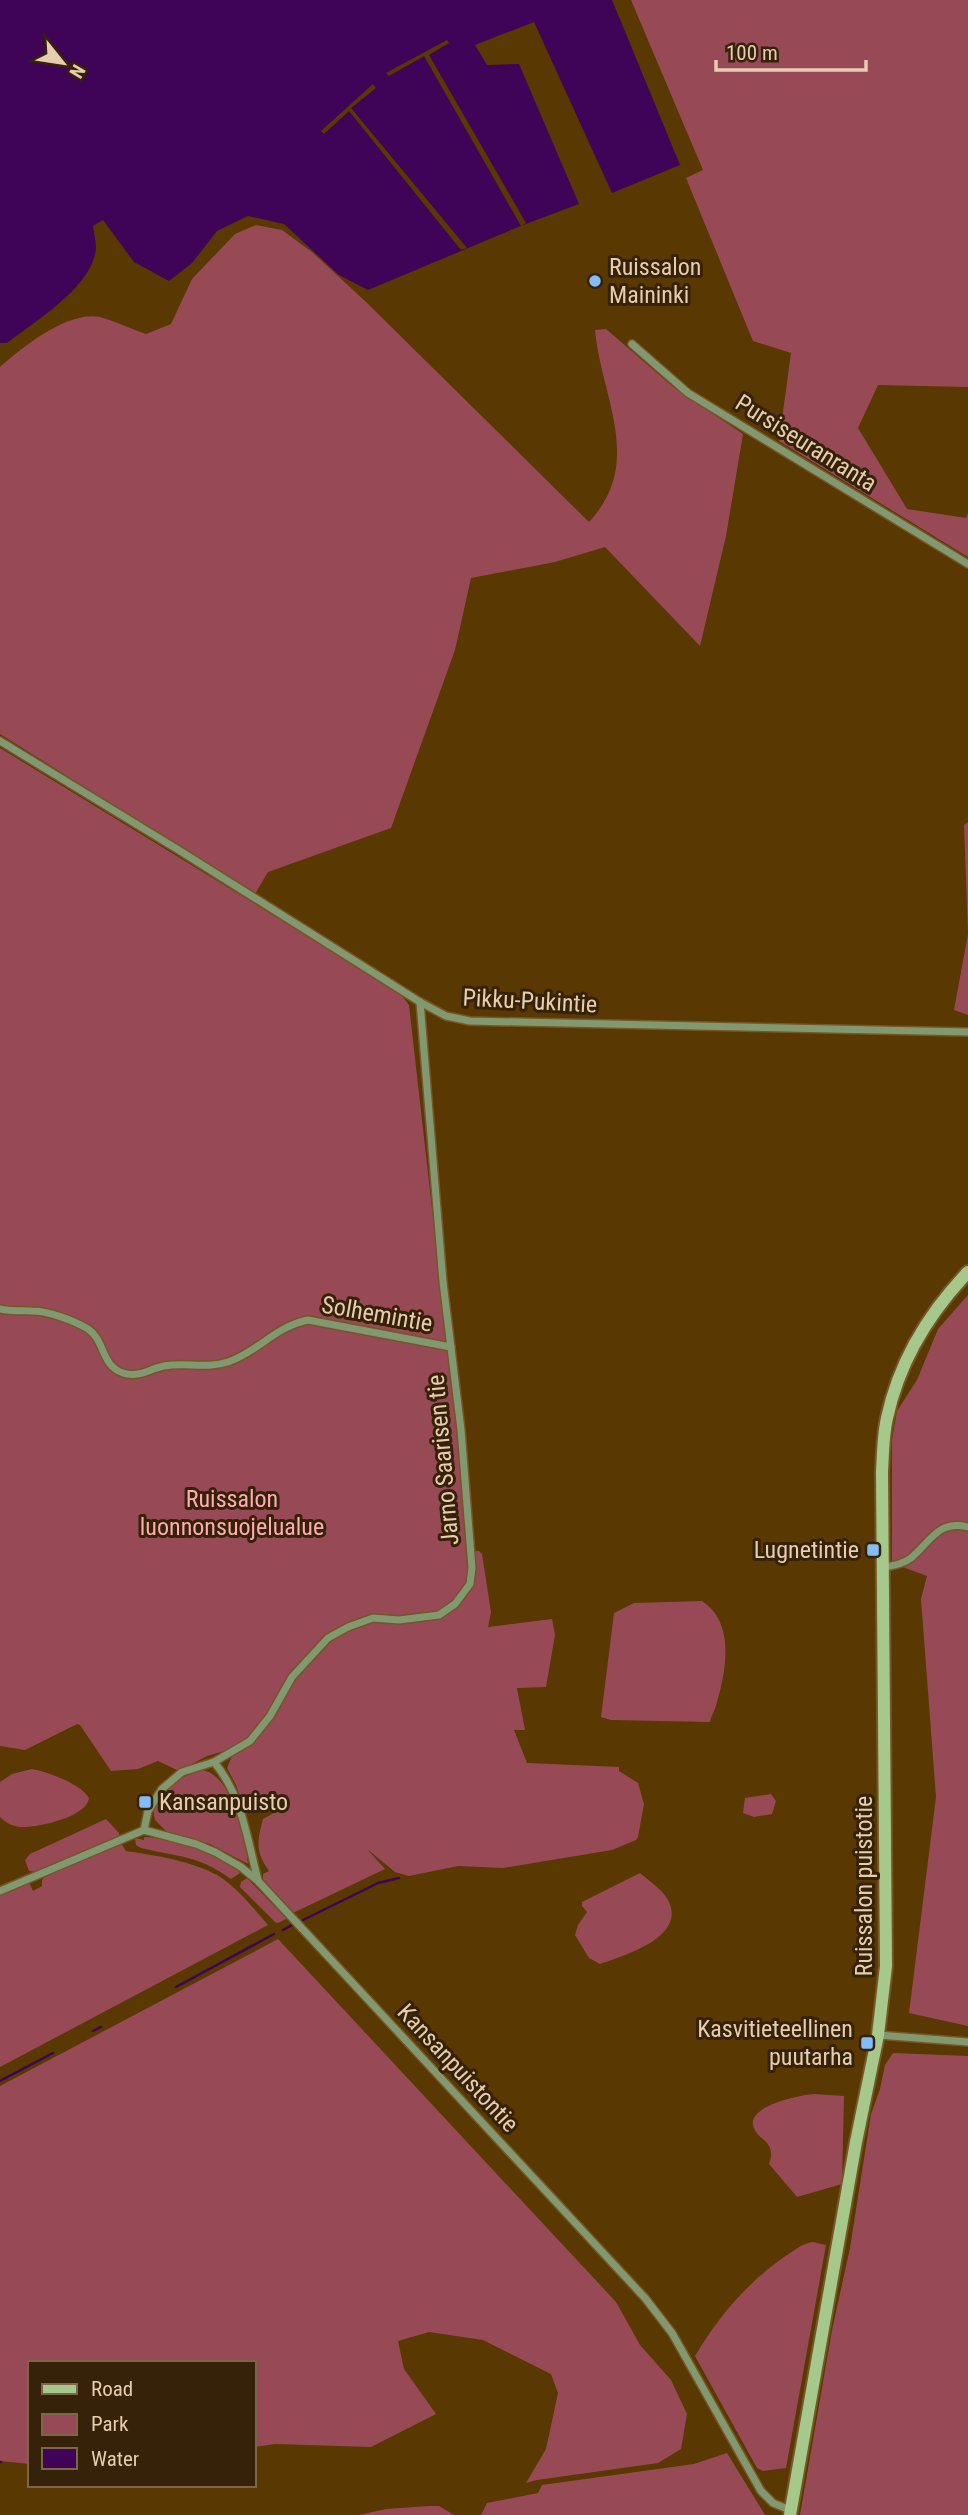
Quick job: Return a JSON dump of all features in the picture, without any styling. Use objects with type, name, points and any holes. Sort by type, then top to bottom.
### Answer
[{"type":"street","name":"Pursiseuranranta","points":[[632,344],[688,393],[968,564]]},
{"type":"street","name":"Pikku-Pukintie","points":[[0,741],[446,1016],[470,1021],[968,1032]]},
{"type":"street","name":"Jarno Saarisen tie","points":[[144,1830],[145,1819],[156,1795],[169,1781],[182,1772],[214,1762],[250,1741],[260,1731],[292,1677],[328,1638],[373,1618],[399,1620],[439,1615],[455,1604],[470,1584],[472,1568],[462,1444],[443,1282],[420,1002]]},
{"type":"street","name":"Ruissalon puistotie","points":[[790,2512],[856,2142],[878,2035],[886,1966],[882,1472],[884,1435],[900,1374],[922,1331],[948,1292],[968,1272]]},
{"type":"street","name":"Solhemintie","points":[[0,1309],[14,1312],[33,1310],[89,1329],[111,1367],[133,1375],[168,1365],[203,1367],[229,1362],[246,1354],[287,1326],[308,1321],[451,1347]]},
{"type":"street","points":[[883,1567],[908,1560],[932,1535],[943,1528],[955,1525],[968,1527]]},
{"type":"street","points":[[214,1762],[230,1784],[239,1804],[258,1881]]},
{"type":"street","points":[[0,1891],[144,1830]]},
{"type":"street","name":"Kansanpuistontie","points":[[144,1830],[215,1852],[241,1867],[258,1881],[645,2298],[672,2333],[761,2491],[773,2503],[790,2512]]},
{"type":"street","points":[[878,2035],[968,2042]]},
{"type":"green space","points":[[631,0],[968,0],[968,387],[878,385],[858,428],[907,509],[966,518],[968,513],[968,557],[779,441],[791,353],[753,341],[686,178],[703,170]]},
{"type":"green space","points":[[256,225],[282,230],[312,252],[589,522],[606,499],[614,476],[617,453],[611,404],[595,330],[606,329],[672,386],[743,434],[726,536],[700,646],[605,547],[555,562],[471,578],[455,650],[391,828],[268,872],[255,894],[0,734],[0,367],[33,341],[74,319],[100,317],[146,334],[171,324],[192,279],[235,234]]},
{"type":"green space","name":"Ruissalon luonnonsuojelualue","points":[[0,748],[399,992],[409,1005],[456,1400],[458,1448],[470,1551],[479,1551],[482,1554],[491,1612],[488,1627],[552,1619],[555,1635],[546,1687],[517,1688],[525,1730],[514,1730],[527,1763],[619,1767],[619,1771],[638,1783],[644,1804],[636,1840],[612,1850],[503,1868],[458,1866],[409,1876],[395,1872],[367,1849],[385,1869],[293,1913],[263,1879],[263,1874],[269,1871],[258,1846],[263,1819],[281,1809],[244,1808],[227,1768],[232,1756],[231,1749],[207,1756],[179,1771],[158,1761],[138,1769],[111,1771],[77,1724],[25,1750],[0,1746]]},
{"type":"green space","points":[[968,822],[968,934],[964,825]]},
{"type":"green space","points":[[968,934],[968,1015],[954,1010]]},
{"type":"green space","points":[[968,1295],[968,2026],[909,2013],[936,1797],[921,1599],[927,1576],[892,1563],[892,1440],[897,1411],[917,1380],[938,1329]]},
{"type":"green space","points":[[702,1601],[713,1610],[720,1622],[726,1649],[723,1679],[710,1722],[611,1720],[601,1717],[614,1613],[634,1603]]},
{"type":"green space","points":[[32,1769],[72,1783],[89,1798],[86,1805],[71,1816],[38,1826],[20,1827],[7,1823],[0,1817],[0,1782],[12,1774]]},
{"type":"green space","points":[[202,1770],[213,1774],[222,1783],[236,1809],[248,1864],[210,1844],[168,1833],[155,1820],[154,1810],[161,1794],[176,1781]]},
{"type":"green space","points":[[771,1794],[776,1801],[772,1814],[754,1817],[743,1813],[745,1798]]},
{"type":"green space","points":[[106,1819],[119,1836],[36,1872],[29,1871],[25,1860],[30,1854]]},
{"type":"green space","points":[[144,1837],[182,1843],[211,1852],[233,1865],[240,1873],[231,1879],[198,1861],[141,1848],[136,1845],[135,1838],[144,1840]]},
{"type":"green space","points":[[121,1843],[126,1851],[184,1862],[217,1875],[238,1892],[268,1925],[0,2067],[0,1895],[29,1882],[33,1891],[42,1886],[46,1875]]},
{"type":"green space","points":[[640,1873],[668,1900],[672,1913],[669,1924],[650,1943],[600,1964],[589,1958],[575,1935],[587,1912],[582,1902]]},
{"type":"green space","points":[[247,1878],[286,1919],[275,1922],[240,1887],[241,1882]]},
{"type":"green space","points":[[278,1939],[616,2302],[640,2345],[671,2380],[687,2414],[681,2449],[658,2463],[526,2483],[546,2449],[558,2393],[551,2374],[483,2340],[429,2332],[398,2341],[404,2369],[436,2414],[371,2447],[275,2444],[256,2447],[256,2361],[28,2361],[28,2464],[0,2461],[0,2086]]},
{"type":"green space","points":[[893,2053],[968,2056],[968,2515],[800,2515],[832,2330],[850,2248],[871,2114],[885,2065]]},
{"type":"green space","points":[[814,2094],[844,2096],[842,2184],[797,2197],[769,2164],[771,2150],[755,2130],[754,2118],[777,2102]]},
{"type":"green space","points":[[813,2242],[826,2245],[786,2468],[763,2471],[757,2468],[695,2356],[714,2327],[745,2290],[784,2257]]},
{"type":"green space","points":[[727,2453],[765,2515],[481,2515],[487,2503],[538,2493],[542,2485],[694,2464]]},
{"type":"green space","points":[[439,2506],[454,2515],[359,2515],[386,2509]]},
{"type":"water","points":[[0,0],[612,0],[680,165],[612,193],[534,22],[475,45],[487,65],[519,64],[579,204],[368,290],[339,275],[284,224],[248,216],[217,231],[192,263],[169,281],[134,262],[103,220],[93,226],[96,248],[85,276],[47,314],[7,343],[0,343]]},
{"type":"pier","points":[[447,40],[449,43],[429,55],[526,223],[521,226],[424,56],[389,76],[386,73]]},
{"type":"pier","points":[[373,84],[376,88],[351,108],[467,248],[461,250],[349,111],[324,134],[321,131]]},
{"type":"waterway","points":[[303,1920],[378,1883],[399,1878]]},
{"type":"waterway","points":[[283,1930],[292,1925]]},
{"type":"waterway","points":[[176,1987],[274,1934]]},
{"type":"waterway","points":[[93,2031],[101,2027]]},
{"type":"waterway","points":[[0,2081],[53,2053]]},
{"type":"place","name":"Ruissalon Maininki","points":[[595,281]]},
{"type":"place","name":"Lugnetintie","points":[[873,1550]]},
{"type":"place","name":"Kansanpuisto","points":[[145,1802]]},
{"type":"place","name":"Kasvitieteellinen puutarha","points":[[867,2043]]}]
